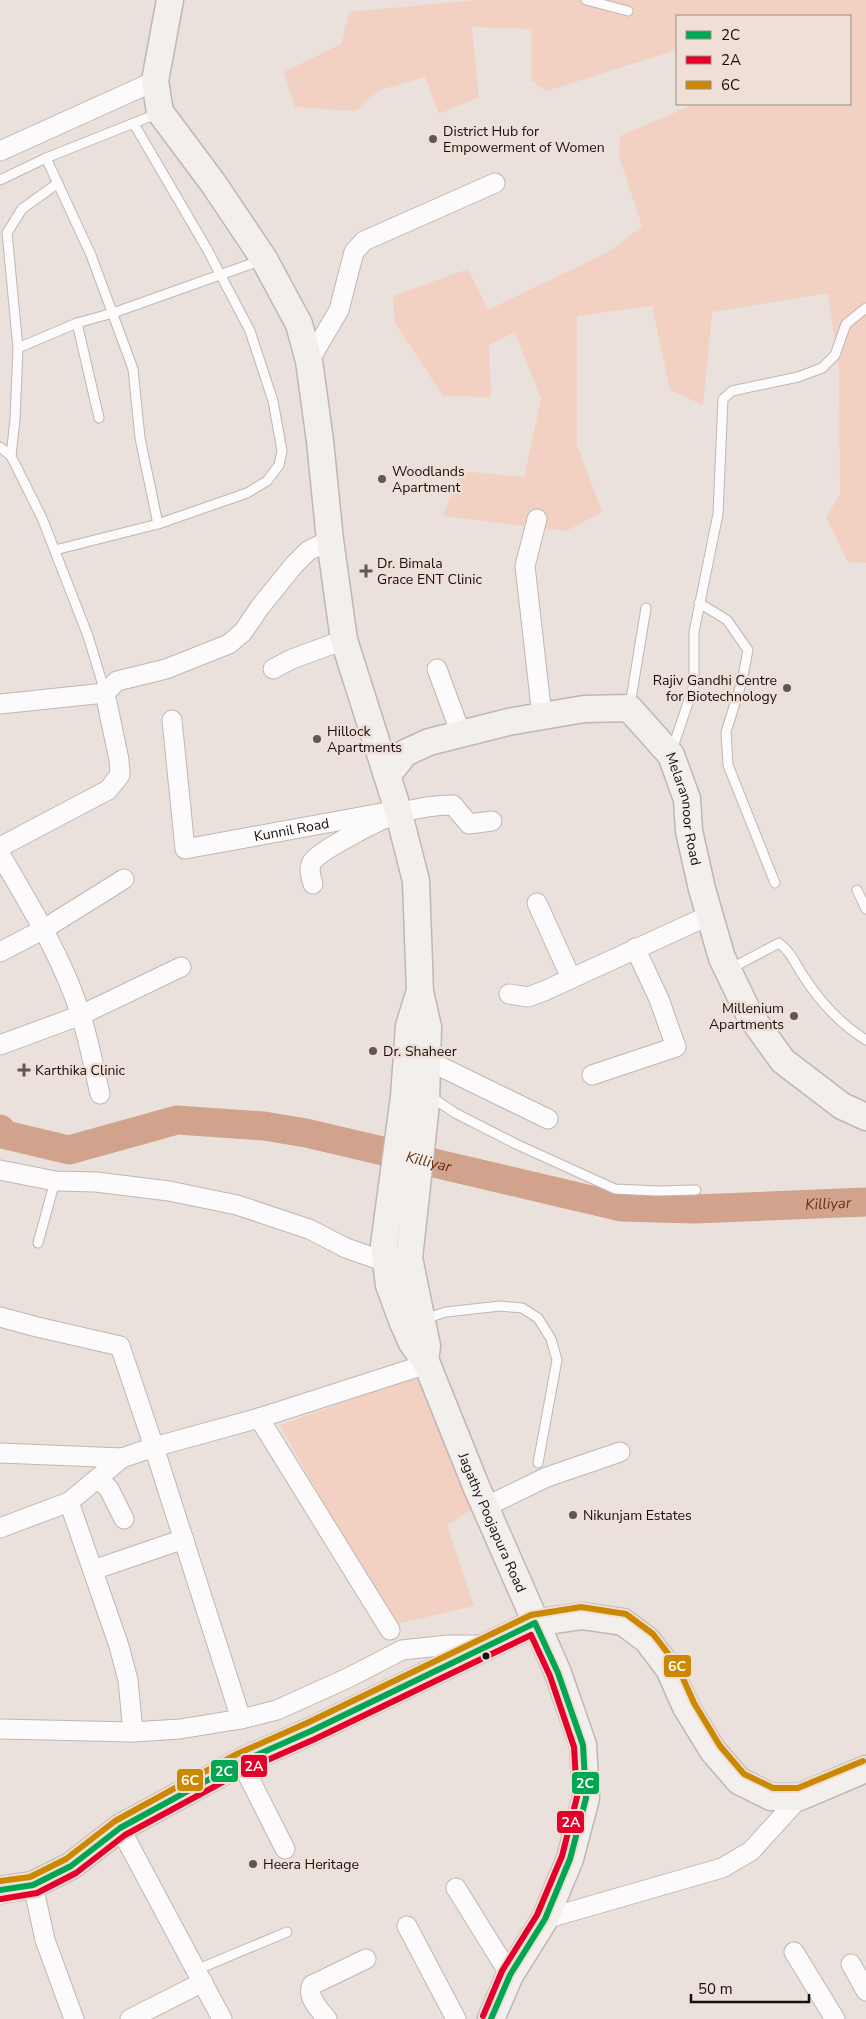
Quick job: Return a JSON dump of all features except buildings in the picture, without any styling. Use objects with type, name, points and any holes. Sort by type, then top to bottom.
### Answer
[{"type":"main road","points":[[170,0],[155,81],[160,112],[213,182],[264,259],[299,324],[309,361],[344,640],[399,812],[416,881],[420,992],[428,1027],[427,1060],[418,1098],[389,1285],[412,1344],[426,1362]]},
{"type":"main road","points":[[387,776],[405,754],[429,742],[508,722],[542,716],[584,709],[629,708]]},
{"type":"main road","name":"Melarannoor Road","points":[[629,708],[671,755],[688,799],[689,831],[722,958],[749,1014],[783,1061],[842,1106],[866,1117]]},
{"type":"main road","points":[[418,1098],[409,1026],[420,992]]},
{"type":"main road","points":[[393,1255],[422,1320],[428,1346],[426,1362]]},
{"type":"main road","name":"Jagathy Poojapura Road","points":[[426,1362],[485,1507],[558,1672],[583,1746],[586,1798],[570,1859],[545,1919],[510,1975],[491,2019]]},
{"type":"main road","points":[[0,1890],[33,1885],[72,1866],[120,1828],[241,1762],[491,1646],[535,1623],[582,1616],[623,1622],[646,1640],[669,1669],[686,1707],[708,1744],[739,1781],[771,1797],[800,1797],[866,1769]]},
{"type":"street","points":[[0,151],[155,81]]},
{"type":"street","points":[[309,361],[339,310],[354,252],[364,241],[495,183]]},
{"type":"street","points":[[537,519],[525,566],[542,716]]},
{"type":"street","points":[[0,704],[105,693],[117,680],[166,669],[229,644],[243,632],[260,607],[298,560],[308,550],[330,540]]},
{"type":"street","points":[[273,669],[292,659],[344,640]]},
{"type":"street","points":[[438,669],[461,734]]},
{"type":"street","points":[[0,847],[108,790],[120,775],[119,760],[105,693]]},
{"type":"street","name":"Kunnil Road","points":[[172,720],[184,849],[399,812]]},
{"type":"street","points":[[313,884],[310,870],[313,861],[337,844],[399,812],[439,805],[453,805],[469,824],[492,821]]},
{"type":"street","points":[[0,854],[44,930],[64,974],[81,1016],[100,1094]]},
{"type":"street","points":[[0,952],[44,930],[124,879]]},
{"type":"street","points":[[536,903],[571,978]]},
{"type":"street","points":[[509,994],[528,997],[710,915]]},
{"type":"street","points":[[592,1075],[676,1047],[659,999],[635,948]]},
{"type":"street","points":[[0,1045],[81,1016],[181,967]]},
{"type":"street","points":[[427,1060],[548,1119]]},
{"type":"street","points":[[0,1170],[54,1182],[96,1182],[169,1190],[237,1205],[309,1229],[346,1248],[393,1255]]},
{"type":"street","points":[[0,1317],[120,1346],[241,1719]]},
{"type":"street","points":[[0,1528],[69,1502],[122,1458],[154,1447],[259,1418],[426,1362]]},
{"type":"street","points":[[259,1418],[390,1630]]},
{"type":"street","points":[[485,1507],[547,1477],[620,1452]]},
{"type":"street","points":[[0,1453],[122,1458]]},
{"type":"street","points":[[98,1478],[109,1489],[124,1519]]},
{"type":"street","points":[[69,1502],[119,1646],[128,1680],[133,1732]]},
{"type":"street","points":[[92,1570],[184,1539]]},
{"type":"street","points":[[0,1729],[133,1732],[180,1729],[241,1719],[277,1710],[350,1677],[402,1650],[448,1645],[491,1646]]},
{"type":"street","points":[[241,1762],[285,1849]]},
{"type":"street","points":[[545,1919],[722,1868],[750,1851],[800,1797]]},
{"type":"street","points":[[120,1828],[222,2019]]},
{"type":"street","points":[[33,1885],[45,1940],[74,2019]]},
{"type":"street","points":[[456,1888],[510,1975]]},
{"type":"street","points":[[407,1926],[456,2019]]},
{"type":"street","points":[[794,1952],[835,2019]]},
{"type":"street","points":[[327,2019],[312,1998],[310,1989],[312,1985],[366,1959]]},
{"type":"street","points":[[851,1964],[866,1991]]},
{"type":"street","points":[[130,2019],[200,1976]]},
{"type":"lane","points":[[586,0],[628,11]]},
{"type":"lane","points":[[0,180],[46,158],[160,112]]},
{"type":"lane","points":[[55,550],[158,524],[247,493],[267,481],[280,465],[282,451],[274,401],[250,331],[221,276],[134,124]]},
{"type":"lane","points":[[46,158],[91,255],[133,369],[140,438],[158,524]]},
{"type":"lane","points":[[11,456],[15,419],[18,348],[7,233],[22,209],[58,183]]},
{"type":"lane","points":[[18,348],[77,323],[113,313],[221,276],[264,259]]},
{"type":"lane","points":[[671,755],[694,685],[694,632],[718,514],[723,399],[732,391],[798,377],[822,368],[836,354],[846,324],[866,308]]},
{"type":"lane","points":[[77,323],[99,418]]},
{"type":"lane","points":[[0,447],[11,456],[22,474],[55,550],[88,636],[105,693]]},
{"type":"lane","points":[[699,602],[726,620],[748,650],[742,681],[726,732],[728,765],[775,883]]},
{"type":"lane","points":[[629,708],[636,678],[646,608]]},
{"type":"lane","points":[[857,890],[866,908]]},
{"type":"lane","points":[[728,970],[779,943],[789,951],[803,976],[831,1014],[866,1040]]},
{"type":"lane","points":[[418,1098],[455,1113],[518,1145],[615,1189],[696,1190]]},
{"type":"lane","points":[[38,1243],[54,1182]]},
{"type":"lane","points":[[422,1320],[446,1312],[500,1306],[522,1308],[538,1318],[551,1339],[557,1360],[538,1463]]},
{"type":"lane","points":[[200,1976],[287,1932]]},
{"type":"shaded area","points":[[475,0],[866,0],[866,563],[848,562],[826,517],[840,495],[839,370],[828,293],[712,312],[703,405],[670,390],[652,306],[577,316],[577,445],[602,512],[566,531],[443,516],[460,471],[524,477],[541,399],[515,332],[489,345],[491,397],[443,396],[395,323],[393,296],[468,269],[488,310],[610,251],[642,226],[619,156],[620,136],[693,105],[851,105],[851,15],[676,15],[676,50],[546,91],[531,80],[531,29],[472,27],[479,97],[439,114],[425,77],[380,90],[355,111],[295,107],[284,72],[341,44],[349,12]]},
{"type":"shaded area","points":[[419,1378],[451,1451],[471,1510],[447,1525],[474,1606],[397,1624],[345,1542],[280,1425],[386,1387]]},
{"type":"waterway","name":"Killiyar","points":[[0,1129],[6,1135],[69,1150],[177,1120],[264,1126],[306,1133],[621,1207],[695,1209],[866,1202]]},
{"type":"transit line","name":"6C","points":[[0,1881],[30,1877],[66,1859],[115,1821],[237,1754],[307,1723],[531,1615],[581,1607],[626,1614],[653,1634],[677,1665],[694,1703],[720,1746],[744,1774],[773,1788],[798,1788],[863,1761]]},
{"type":"transit line","name":"2C","points":[[0,1890],[33,1885],[71,1866],[120,1828],[241,1762],[311,1731],[535,1623],[558,1673],[583,1745],[586,1798],[570,1859],[545,1919],[510,1975],[491,2019]]},
{"type":"transit line","name":"2A","points":[[1,1899],[37,1893],[76,1873],[125,1835],[245,1770],[315,1739],[531,1635],[550,1676],[574,1747],[577,1797],[562,1856],[537,1915],[502,1971],[483,2016]]},
{"type":"place","name":"District Hub for Empowerment of Women","points":[[433,139]]},
{"type":"place","name":"Woodlands Apartment","points":[[382,479]]},
{"type":"place","name":"Dr. Bimala Grace ENT Clinic","points":[[366,571]]},
{"type":"place","name":"Rajiv Gandhi Centre for Biotechnology","points":[[787,688]]},
{"type":"place","name":"Hillock Apartments","points":[[317,739]]},
{"type":"place","name":"Millenium Apartments","points":[[794,1016]]},
{"type":"place","name":"Dr. Shaheer","points":[[373,1051]]},
{"type":"place","name":"Karthika Clinic","points":[[24,1070]]},
{"type":"place","name":"Nikunjam Estates","points":[[573,1515]]},
{"type":"place","name":"Heera Heritage","points":[[253,1864]]}]
